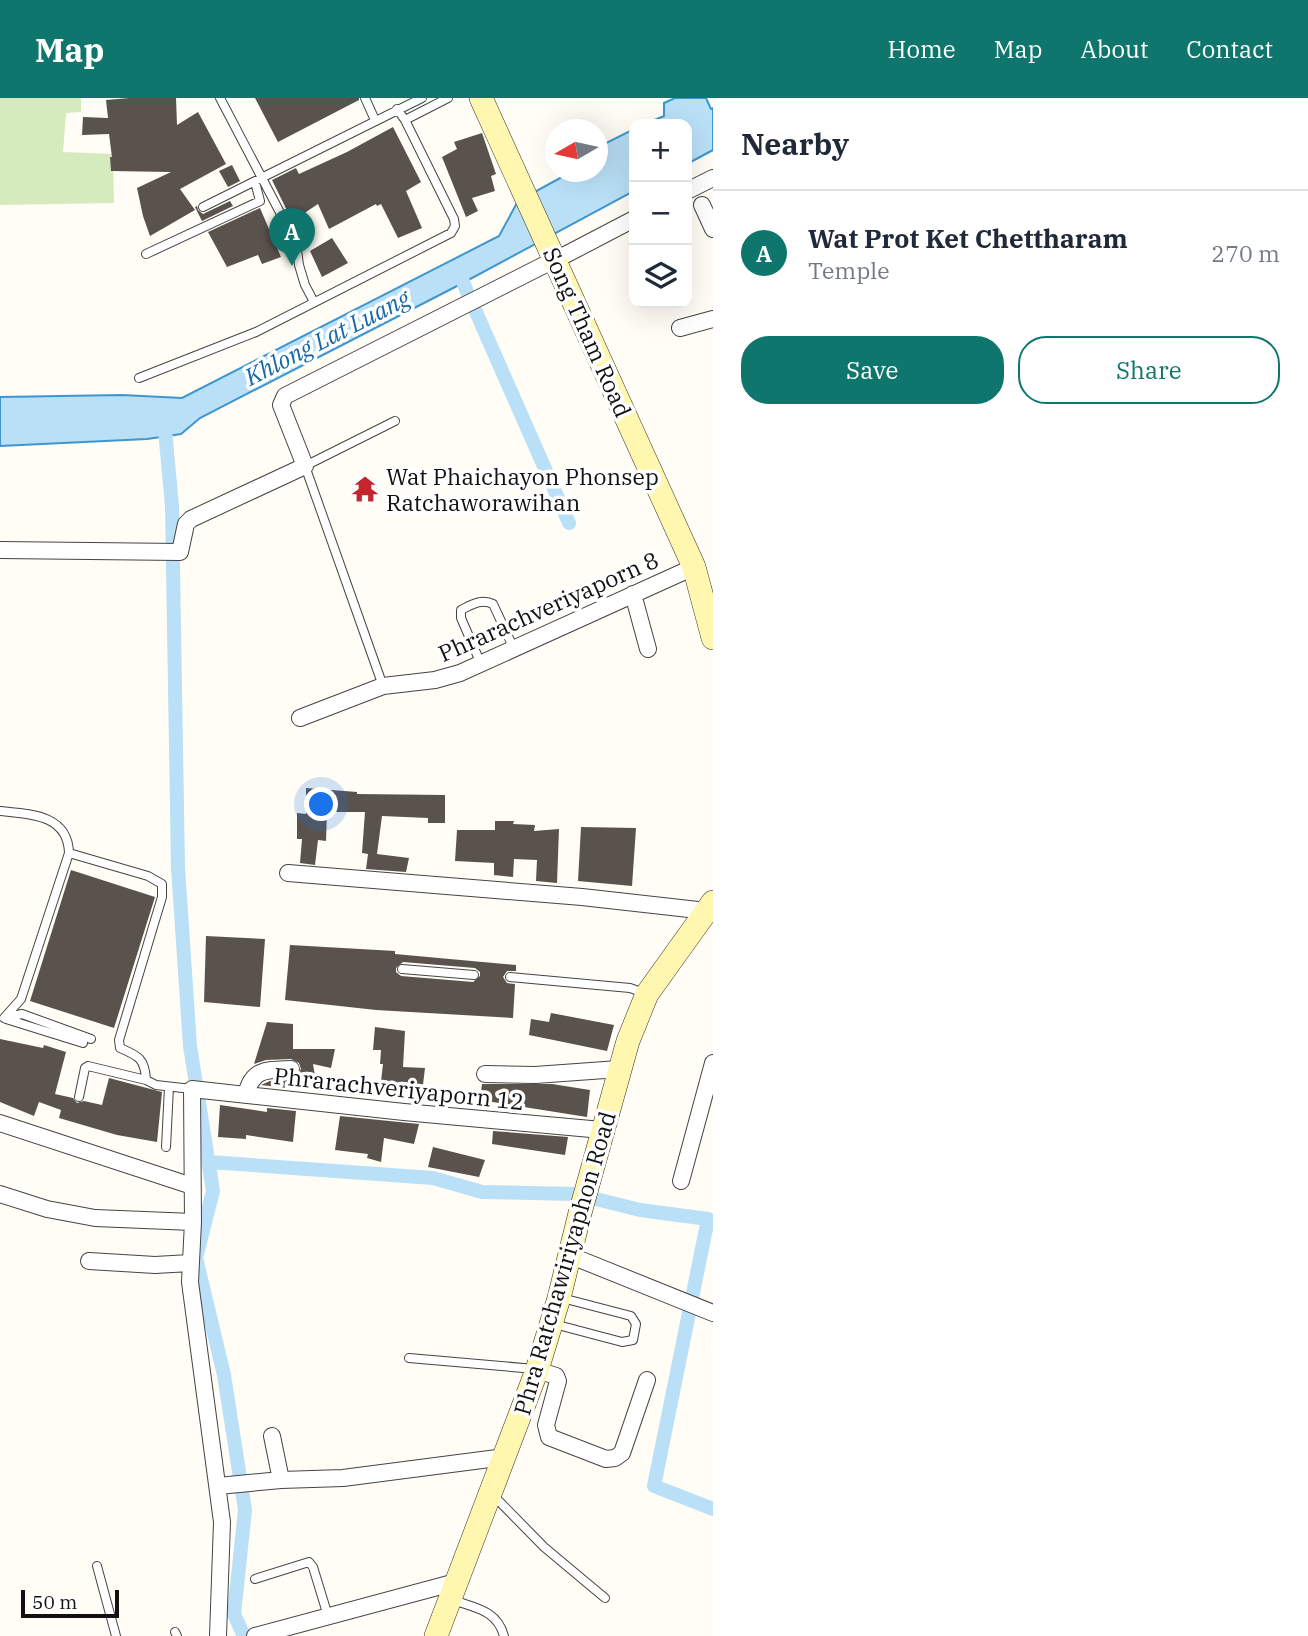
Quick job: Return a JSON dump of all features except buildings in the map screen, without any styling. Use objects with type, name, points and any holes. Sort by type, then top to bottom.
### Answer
[{"type":"main road","name":"Song Tham Road","points":[[481,98],[703,562]]},
{"type":"main road","points":[[703,562],[713,638]]},
{"type":"main road","name":"Phra Ratchawiriyaphon Road","points":[[436,1636],[537,1370],[628,1041],[647,994],[710,906]]},
{"type":"street","points":[[692,188],[713,178]]},
{"type":"street","points":[[702,205],[713,229]]},
{"type":"street","points":[[0,550],[180,552],[186,524],[191,519],[305,466],[281,405],[285,396],[629,222]]},
{"type":"street","points":[[680,328],[713,319]]},
{"type":"street","name":"Phrarachveriyaporn 8","points":[[300,718],[383,686],[435,680],[460,673],[703,562]]},
{"type":"street","points":[[633,594],[648,649]]},
{"type":"street","points":[[288,873],[710,906]]},
{"type":"street","points":[[681,1181],[713,1063]]},
{"type":"street","points":[[246,1095],[249,1083],[255,1075],[267,1070],[291,1069]]},
{"type":"street","points":[[485,1074],[535,1075],[619,1069]]},
{"type":"street","points":[[194,1089],[190,1263],[192,1305],[224,1486],[218,1636]]},
{"type":"street","name":"Phrarachveriyaporn 12","points":[[194,1089],[602,1130]]},
{"type":"street","points":[[0,1123],[192,1186]]},
{"type":"street","points":[[0,1194],[47,1209],[95,1218],[192,1222]]},
{"type":"street","points":[[569,1255],[706,1310]]},
{"type":"street","points":[[89,1261],[155,1265],[190,1263]]},
{"type":"street","points":[[537,1370],[556,1376],[558,1381],[546,1425],[549,1437],[606,1459],[615,1458],[622,1453],[647,1380]]},
{"type":"street","points":[[272,1436],[281,1480]]},
{"type":"street","points":[[224,1486],[281,1480],[343,1478],[505,1457]]},
{"type":"street","points":[[258,1635],[328,1616],[453,1591]]},
{"type":"lane","points":[[220,98],[259,180],[298,248],[299,265],[314,302]]},
{"type":"lane","points":[[365,98],[375,120]]},
{"type":"lane","points":[[203,207],[422,98]]},
{"type":"lane","points":[[405,120],[447,98]]},
{"type":"lane","points":[[139,379],[256,332],[451,233],[455,226],[454,219],[397,109]]},
{"type":"lane","points":[[146,254],[260,201],[259,180]]},
{"type":"lane","points":[[383,686],[305,466],[395,421]]},
{"type":"lane","points":[[481,664],[461,618],[461,610],[475,603],[488,601],[493,604],[514,649]]},
{"type":"lane","points":[[0,811],[44,815],[65,833],[69,843],[69,853],[21,999],[2,1017]]},
{"type":"lane","points":[[69,853],[148,876],[162,884],[162,897],[119,1040],[120,1048],[140,1058],[145,1067],[146,1080]]},
{"type":"lane","points":[[402,970],[474,975]]},
{"type":"lane","points":[[510,977],[631,988],[647,994]]},
{"type":"lane","points":[[2,1017],[87,1041]]},
{"type":"lane","points":[[79,1097],[85,1068],[88,1066],[146,1080],[156,1085],[194,1089]]},
{"type":"lane","points":[[166,1147],[169,1087]]},
{"type":"lane","points":[[551,1323],[622,1342],[633,1340],[636,1324],[631,1316],[559,1298]]},
{"type":"lane","points":[[409,1358],[537,1370]]},
{"type":"lane","points":[[491,1493],[544,1547],[605,1598]]},
{"type":"lane","points":[[255,1579],[309,1562],[313,1567],[328,1616]]},
{"type":"lane","points":[[97,1566],[116,1636]]},
{"type":"lane","points":[[453,1591],[496,1618],[504,1636]]},
{"type":"green space","points":[[0,98],[81,98],[81,112],[66,113],[63,152],[113,154],[114,203],[0,205]]},
{"type":"water","points":[[675,98],[706,98],[711,109],[713,108],[713,150],[692,161],[692,119],[657,119],[664,116],[664,103]]},
{"type":"water","name":"Khlong Lat Luang","points":[[629,132],[629,194],[459,285],[200,418],[181,434],[147,439],[0,446],[0,397],[122,395],[182,398],[499,236],[518,201],[553,182],[608,182],[608,142]]},
{"type":"waterway","points":[[459,271],[467,292]]},
{"type":"waterway","points":[[476,312],[569,523]]},
{"type":"waterway","points":[[164,419],[172,506],[178,868],[190,1046],[213,1191],[196,1258],[224,1375],[245,1510],[234,1614],[244,1636]]},
{"type":"waterway","points":[[209,1162],[433,1178],[482,1192],[576,1194],[640,1210],[708,1219],[654,1486],[713,1509]]},
{"type":"place","name":"Wat Prot Ket Chettharam","points":[[292,266]]},
{"type":"place","name":"Wat Phaichayon Phonsep Ratchaworawihan","points":[[365,489]]}]
